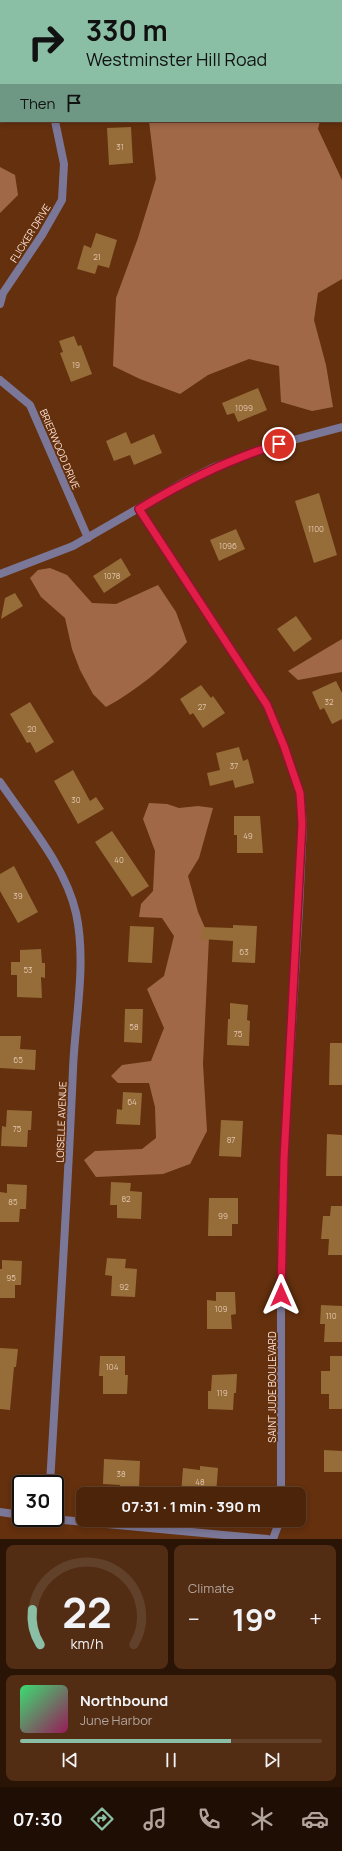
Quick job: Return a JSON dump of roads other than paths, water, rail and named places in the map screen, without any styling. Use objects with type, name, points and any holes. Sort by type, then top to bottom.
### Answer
[{"type":"street","name":"FLICKER DRIVE","points":[[0,304],[3,293],[42,235],[62,200],[64,164],[56,122]]},
{"type":"street","name":"BRIERWOOD DRIVE","points":[[0,380],[30,405],[88,538]]},
{"type":"street","points":[[0,574],[73,546],[184,482],[212,468],[266,447],[342,427]]},
{"type":"street","name":"SAINT JUDE BOULEVARD","points":[[139,509],[267,705],[284,746],[300,793],[302,824],[299,901],[284,1159],[281,1242],[281,1487]]},
{"type":"street","name":"LOISELLE AVENUE","points":[[0,782],[57,865],[68,887],[76,912],[80,941],[68,1206],[51,1475]]},
{"type":"street","points":[[0,1512],[12,1514]]},
{"type":"street","points":[[64,1520],[267,1539]]},
{"type":"street","points":[[273,1539],[277,1527]]}]
